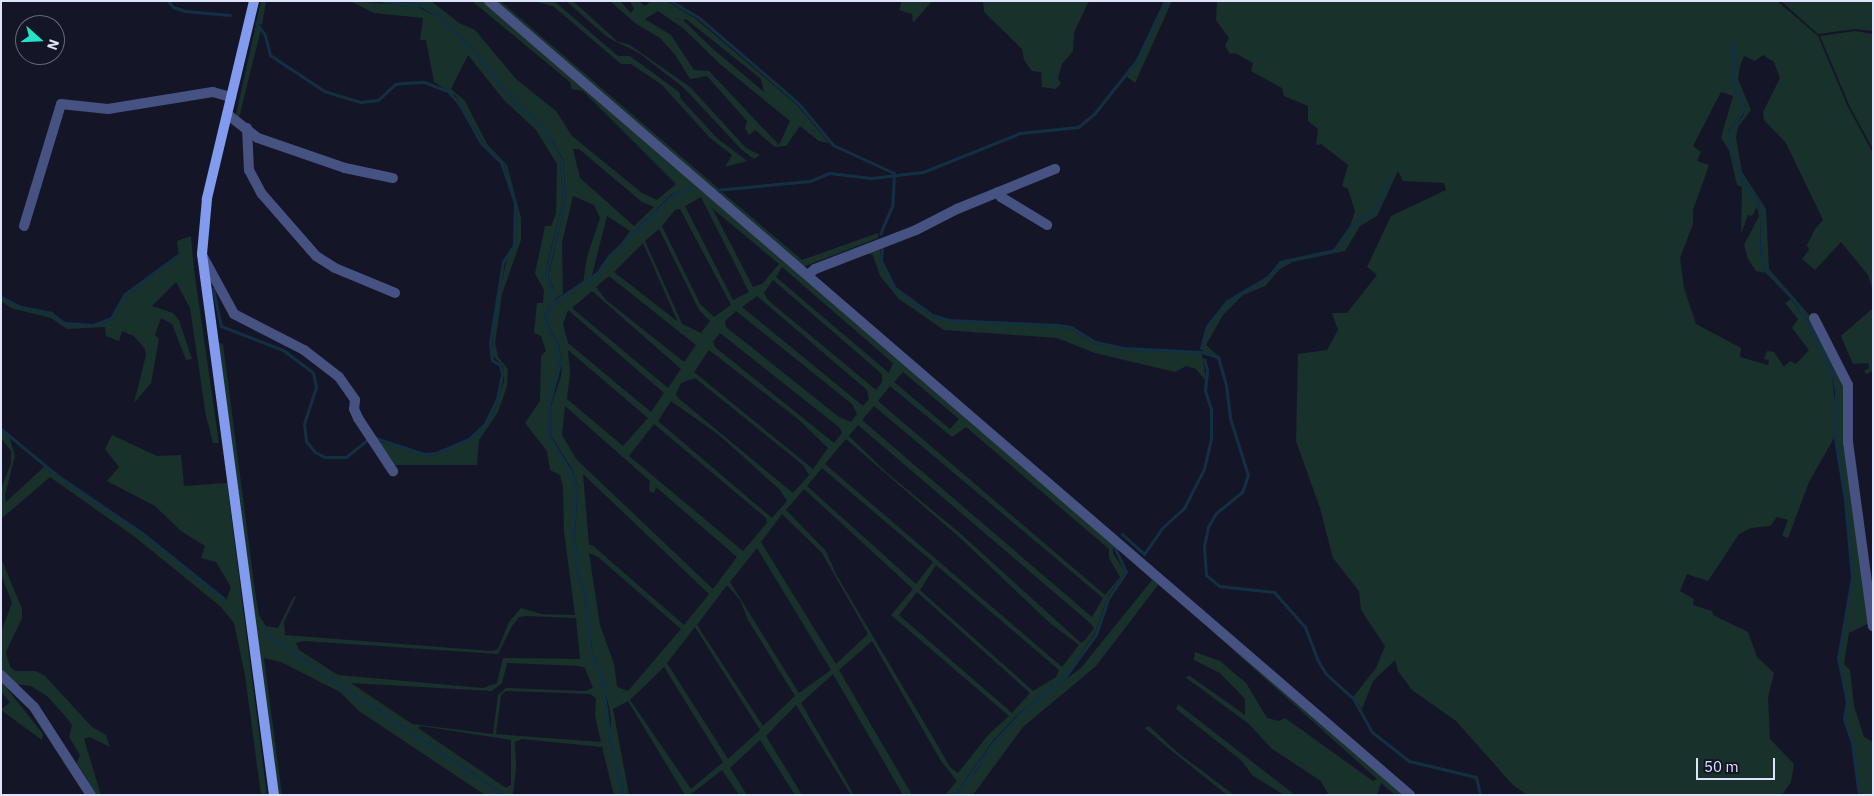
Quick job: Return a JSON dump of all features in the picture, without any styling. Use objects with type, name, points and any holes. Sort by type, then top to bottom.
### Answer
[{"type":"street","points":[[254,1],[207,199],[202,254],[274,795]]},
{"type":"street","points":[[488,1],[1410,795]]},
{"type":"street","points":[[24,226],[61,104],[108,109],[213,92],[231,97]]},
{"type":"street","points":[[227,114],[258,138],[345,168],[394,178]]},
{"type":"street","points":[[247,128],[249,170],[262,194],[316,256],[335,268],[395,292]]},
{"type":"street","points":[[808,275],[815,268],[916,230],[998,192],[1055,169]]},
{"type":"street","points":[[998,192],[1001,198],[1047,226]]},
{"type":"street","points":[[202,254],[234,314],[304,350],[339,377],[354,400],[358,418],[393,472]]},
{"type":"street","points":[[1814,318],[1848,384],[1848,442],[1873,626]]},
{"type":"street","points":[[1,675],[34,708],[91,795]]},
{"type":"green space","points":[[261,1],[266,1],[262,25],[258,24],[261,29],[239,118],[236,115]]},
{"type":"green space","points":[[350,1],[416,6],[438,17],[478,58],[515,105],[540,125],[560,160],[563,201],[547,265],[545,277],[551,290],[551,303],[543,320],[557,347],[559,364],[559,376],[548,408],[548,437],[570,471],[575,488],[575,520],[572,531],[576,567],[585,599],[590,650],[602,683],[609,719],[608,733],[621,795],[614,795],[602,747],[522,739],[515,742],[516,768],[513,795],[505,795],[263,632],[500,795],[485,795],[359,711],[340,692],[281,662],[264,658],[282,795],[276,795],[217,342],[223,344],[255,591],[259,615],[266,626],[278,628],[294,596],[296,597],[284,622],[285,635],[492,651],[498,649],[509,622],[521,608],[541,614],[575,615],[564,531],[563,486],[560,475],[550,470],[547,451],[525,423],[540,401],[541,356],[546,351],[541,336],[534,333],[537,303],[543,303],[544,290],[535,273],[545,226],[551,226],[556,214],[557,164],[536,130],[504,100],[468,55],[451,89],[465,101],[487,144],[507,165],[521,218],[521,240],[502,294],[495,343],[498,357],[508,369],[507,386],[498,412],[479,440],[477,465],[393,465],[376,441],[430,455],[468,442],[482,430],[496,407],[504,381],[503,366],[492,355],[495,312],[507,259],[515,247],[517,209],[504,164],[484,144],[456,96],[434,82],[426,40],[420,40],[423,18],[374,13]],"holes":[[[519,617],[576,618],[580,659],[503,658],[497,683],[483,688],[338,675],[299,650],[296,643],[304,641],[498,654],[512,626]],[[507,663],[579,666],[585,668],[593,688],[585,691],[506,688],[498,695],[493,734],[412,724],[351,683],[492,691],[502,683]],[[506,691],[590,694],[596,698],[595,716],[601,742],[496,734],[501,695]],[[421,726],[511,740],[511,785],[506,788],[418,728]]]},
{"type":"green space","points":[[396,1],[431,1],[459,23],[475,30],[516,79],[556,111],[572,136],[642,193],[657,200],[676,184],[583,91],[572,89],[570,82],[472,1],[484,1],[1161,581],[1096,666],[1023,727],[973,795],[957,795],[977,770],[994,743],[1019,715],[1081,668],[1152,580],[1113,544],[1113,553],[1125,572],[1108,596],[1095,633],[1065,677],[1018,714],[992,742],[955,795],[945,795],[957,781],[941,761],[872,641],[839,670],[912,795],[903,795],[833,674],[801,703],[854,795],[851,795],[796,705],[766,736],[802,795],[795,795],[760,740],[730,768],[747,795],[739,795],[722,770],[690,795],[685,795],[628,701],[613,709],[629,795],[624,795],[610,733],[611,719],[604,682],[592,650],[587,599],[578,566],[575,531],[578,488],[572,469],[551,436],[550,409],[561,376],[562,363],[559,346],[546,320],[554,304],[598,274],[610,257],[674,196],[692,188],[672,194],[619,246],[630,231],[607,216],[592,275],[583,283],[587,257],[600,218],[594,205],[573,196],[562,243],[563,294],[554,300],[554,289],[548,277],[566,201],[563,159],[542,124],[517,103],[480,57],[440,15],[422,5]],"holes":[[[573,149],[579,149],[642,202],[654,207],[634,226],[580,178]],[[701,197],[749,292],[733,300],[685,206]],[[712,208],[779,264],[762,284],[753,287]],[[680,209],[731,305],[714,317],[700,304],[662,226],[675,210]],[[659,229],[699,310],[710,321],[701,333],[682,324],[645,241]],[[643,243],[677,320],[677,321],[614,272]],[[782,267],[893,363],[889,373],[776,277]],[[609,276],[696,345],[684,362],[606,300],[596,287]],[[773,280],[882,374],[882,382],[876,390],[768,300],[764,293]],[[592,291],[681,369],[668,388],[572,308]],[[757,296],[867,390],[869,399],[863,406],[742,307]],[[568,310],[664,393],[651,412],[568,343],[563,324]],[[736,311],[852,404],[857,414],[851,422],[839,417],[726,327],[725,321]],[[720,333],[840,428],[842,433],[834,443],[715,347],[713,342]],[[568,350],[648,418],[623,446],[567,399],[570,373]],[[709,350],[798,419],[828,448],[813,469],[694,372]],[[903,372],[959,419],[950,429],[894,382]],[[695,378],[803,465],[809,475],[793,493],[678,398],[676,394],[681,383]],[[890,386],[952,437],[966,427],[1109,549],[1109,558],[1120,577],[1105,595],[878,401]],[[671,401],[719,435],[780,490],[787,501],[772,518],[658,421]],[[565,406],[650,481],[649,491],[654,493],[656,487],[737,557],[713,589],[577,460],[562,435]],[[874,406],[1103,598],[1092,617],[862,420]],[[654,424],[766,518],[767,523],[743,551],[629,456]],[[858,425],[1090,623],[1094,628],[1081,643],[961,534],[886,472],[849,436]],[[846,439],[959,537],[1051,624],[1079,645],[1062,667],[825,464]],[[822,468],[933,562],[916,584],[807,486]],[[583,474],[709,594],[684,625],[592,545],[589,545]],[[804,489],[913,589],[891,615],[1009,716],[989,734],[958,773],[950,767],[836,574],[826,551],[786,510]],[[782,514],[822,553],[868,634],[836,664],[761,542]],[[757,548],[831,670],[799,693],[730,582]],[[589,553],[598,557],[681,629],[628,691],[617,687],[614,664],[600,625]],[[936,565],[1059,670],[1056,677],[1033,691],[920,590]],[[727,585],[740,600],[748,620],[795,696],[763,726],[697,625]],[[917,592],[1030,693],[1012,713],[899,615]],[[695,627],[760,730],[728,759],[667,663]],[[664,667],[723,762],[691,789],[630,700]]]},
{"type":"green space","points":[[495,1],[500,1],[719,189],[713,189]]},
{"type":"green space","points":[[532,1],[554,1],[618,56],[630,56],[679,92],[681,99],[717,138],[747,161],[725,167],[732,155],[710,138],[662,85],[631,64],[621,64],[553,6]]},
{"type":"green space","points":[[566,1],[573,1],[617,41],[630,45],[690,87],[746,148],[760,155],[754,159],[741,149],[684,88],[639,53],[607,37]]},
{"type":"green space","points":[[610,1],[620,1],[631,13],[634,9],[630,1],[638,1],[645,6],[651,1],[667,1],[696,19],[797,105],[829,143],[819,141],[800,126],[786,146],[775,147],[755,130],[749,135],[745,128],[747,121],[707,76],[690,79],[676,56],[660,38],[635,23]],"holes":[[[658,11],[683,28],[720,64],[790,121],[779,145],[709,71],[694,70],[671,35],[645,19]],[[686,19],[761,79],[764,92],[713,49],[683,20]]]},
{"type":"green space","points":[[902,1],[932,1],[913,23],[912,14],[899,10]]},
{"type":"green space","points":[[983,1],[1089,1],[1074,32],[1073,51],[1062,64],[1058,78],[1061,84],[1055,89],[1042,87],[1041,72],[1032,71],[1024,60],[1022,49],[984,12]]},
{"type":"green space","points":[[1166,1],[1172,1],[1135,83],[1125,75],[1138,60]]},
{"type":"green space","points":[[1217,1],[1777,1],[1818,36],[1848,107],[1873,153],[1873,291],[1868,275],[1841,242],[1815,270],[1802,259],[1809,250],[1807,245],[1815,229],[1823,220],[1786,143],[1764,120],[1763,112],[1780,78],[1774,62],[1763,55],[1755,61],[1744,56],[1740,66],[1738,79],[1751,110],[1738,127],[1736,138],[1742,172],[1766,209],[1769,269],[1810,316],[1846,387],[1869,623],[1849,633],[1844,664],[1850,670],[1854,706],[1864,737],[1873,742],[1873,795],[1860,795],[1853,742],[1845,719],[1848,701],[1839,658],[1853,578],[1846,498],[1835,438],[1837,391],[1833,375],[1807,319],[1794,300],[1767,272],[1762,260],[1763,216],[1760,203],[1743,180],[1730,141],[1730,133],[1743,116],[1746,108],[1734,81],[1734,43],[1733,81],[1744,108],[1728,132],[1728,141],[1741,181],[1758,204],[1761,216],[1760,260],[1766,273],[1756,271],[1748,259],[1744,245],[1759,216],[1757,207],[1752,216],[1748,215],[1741,234],[1742,187],[1737,185],[1729,150],[1721,138],[1733,96],[1721,92],[1693,146],[1701,152],[1697,161],[1709,165],[1693,210],[1693,224],[1680,258],[1684,288],[1696,324],[1741,348],[1740,357],[1768,365],[1769,360],[1764,359],[1767,351],[1774,352],[1784,367],[1790,361],[1796,364],[1809,350],[1792,328],[1798,319],[1785,303],[1791,299],[1805,320],[1832,376],[1836,411],[1834,438],[1809,482],[1788,538],[1782,536],[1788,520],[1777,517],[1770,526],[1751,528],[1739,534],[1708,581],[1687,574],[1680,591],[1694,599],[1693,605],[1712,611],[1713,615],[1748,632],[1757,657],[1774,673],[1768,697],[1770,739],[1794,764],[1791,782],[1782,795],[1527,795],[1513,785],[1456,721],[1412,690],[1398,671],[1395,660],[1373,681],[1362,709],[1353,697],[1376,668],[1385,646],[1361,610],[1359,591],[1333,558],[1320,508],[1296,441],[1298,354],[1327,350],[1338,330],[1332,313],[1347,313],[1377,275],[1367,267],[1391,216],[1446,190],[1444,183],[1403,181],[1398,171],[1377,216],[1360,226],[1345,251],[1292,262],[1279,270],[1265,286],[1243,295],[1223,315],[1206,345],[1218,356],[1202,351],[1207,326],[1227,301],[1269,278],[1280,263],[1334,251],[1351,227],[1377,208],[1390,173],[1376,207],[1350,226],[1355,211],[1348,189],[1342,186],[1348,165],[1321,144],[1316,145],[1318,129],[1308,121],[1308,106],[1284,96],[1282,88],[1251,71],[1253,63],[1235,53],[1230,54],[1225,46],[1229,38],[1216,20]]},
{"type":"green space","points":[[1781,1],[1873,1],[1873,31],[1855,29],[1818,34]]},
{"type":"green space","points":[[1855,31],[1873,34],[1873,149],[1850,107],[1820,36]]},
{"type":"green space","points":[[722,192],[802,260],[878,233],[878,238],[803,267],[717,193]]},
{"type":"green space","points":[[191,236],[194,270],[219,443],[213,443],[206,416],[190,308],[176,282],[152,306],[173,313],[179,320],[192,359],[186,360],[172,324],[161,318],[155,335],[159,339],[151,383],[134,403],[146,355],[145,349],[134,336],[122,331],[119,341],[106,336],[105,327],[67,329],[51,318],[11,308],[1,301],[1,298],[21,308],[50,314],[71,325],[100,324],[116,314],[126,294],[179,256],[177,241]]},
{"type":"green space","points":[[880,243],[880,261],[894,288],[932,317],[948,321],[1058,326],[1071,329],[1095,344],[1123,349],[1202,353],[1206,381],[1196,369],[1186,366],[1175,372],[1095,353],[1057,338],[944,330],[899,299],[880,276],[873,255],[861,252]]},
{"type":"green space","points":[[1873,308],[1873,371],[1866,374],[1864,371],[1869,368],[1868,363],[1853,364],[1841,336]]},
{"type":"green space","points":[[1,430],[9,436],[15,456],[5,495],[6,502],[45,466],[142,534],[226,601],[231,587],[216,562],[201,558],[205,546],[181,531],[155,506],[107,481],[119,467],[105,449],[112,435],[157,456],[181,455],[184,486],[227,483],[267,795],[261,795],[245,675],[234,623],[220,606],[135,537],[50,477],[1,519],[1,489],[11,463],[11,451],[1,438]]},
{"type":"green space","points":[[1,558],[22,609],[22,618],[6,652],[10,667],[15,671],[36,671],[45,676],[92,727],[106,735],[110,747],[90,737],[84,739],[101,795],[97,795],[77,763],[80,755],[69,737],[72,725],[66,717],[47,696],[31,686],[15,684],[1,670],[1,632],[12,603],[1,574]]},
{"type":"green space","points":[[1214,627],[1405,795],[1395,795],[1381,783],[1377,795],[1328,794],[1321,781],[1271,748],[1249,724],[1185,677],[1190,676],[1245,715],[1245,699],[1220,673],[1194,660],[1195,652],[1220,661],[1246,683],[1267,718],[1279,721],[1285,718],[1373,781],[1377,779],[1213,632]]},
{"type":"green space","points":[[1,681],[43,734],[42,740],[1,710],[10,702],[1,692]]},
{"type":"green space","points":[[1178,704],[1295,795],[1284,795],[1252,775],[1242,761],[1176,709]]},
{"type":"green space","points":[[1149,726],[1177,752],[1234,795],[1227,795],[1167,747],[1145,728]]},
{"type":"waterway","points":[[168,1],[173,7],[185,11],[230,15]]},
{"type":"waterway","points":[[383,1],[422,6],[439,16],[479,58],[516,104],[541,125],[561,160],[564,201],[546,277],[552,290],[552,303],[544,320],[557,347],[560,363],[548,408],[549,437],[570,470],[576,488],[573,531],[577,567],[586,599],[590,650],[603,683],[609,733],[622,795]]},
{"type":"waterway","points":[[671,1],[698,17],[799,104],[833,145],[894,173],[892,206],[880,234]]},
{"type":"waterway","points":[[715,190],[810,181],[829,173],[871,178],[923,172],[1020,133],[1078,127],[1094,114],[1137,60],[1165,1]]},
{"type":"waterway","points":[[256,23],[265,35],[270,55],[324,91],[361,102],[378,100],[395,84],[424,82],[448,91],[460,105],[481,143],[501,162],[515,203],[514,245],[503,262],[490,342],[492,360],[500,365],[502,374],[497,399],[485,424],[469,439],[436,453],[424,454],[375,438]]},
{"type":"waterway","points":[[1733,43],[1733,81],[1744,108],[1729,133],[1729,141],[1742,181],[1759,204],[1762,216],[1761,260],[1767,272],[1794,300],[1806,320],[1833,376],[1836,391],[1835,438],[1845,499],[1852,578],[1838,658],[1847,701],[1844,719],[1852,742],[1859,795]]},
{"type":"waterway","points":[[1201,348],[1207,326],[1227,301],[1268,277],[1280,262],[1334,250],[1350,227],[1377,207],[1389,176]]},
{"type":"waterway","points":[[552,303],[597,273],[609,256],[673,195],[691,188]]},
{"type":"waterway","points":[[882,245],[881,261],[895,288],[932,315],[948,320],[1058,325],[1071,327],[1095,342],[1123,348],[1202,352],[1218,357],[1226,385],[1230,418],[1248,475],[1242,492],[1216,513],[1208,527],[1204,546],[1206,575],[1219,586],[1274,592],[1305,627],[1317,659],[1326,674],[1353,698],[1372,732],[1409,761],[1476,777],[1480,795]]},
{"type":"waterway","points":[[1,297],[21,307],[51,313],[64,323],[93,325],[111,318],[125,294],[178,255]]},
{"type":"waterway","points":[[213,289],[221,326],[283,350],[313,373],[316,387],[304,424],[306,441],[315,452],[325,457],[346,457],[366,441]]},
{"type":"waterway","points":[[1122,534],[1144,554],[1162,528],[1184,508],[1204,469],[1211,439],[1211,409],[1205,390],[1207,370],[1204,359]]},
{"type":"waterway","points":[[1,429],[58,476],[142,533],[224,599]]},
{"type":"waterway","points":[[956,795],[993,743],[1019,715],[1065,677],[1096,634],[1109,597],[1126,572],[1113,544]]},
{"type":"waterway","points":[[263,633],[502,795]]}]
